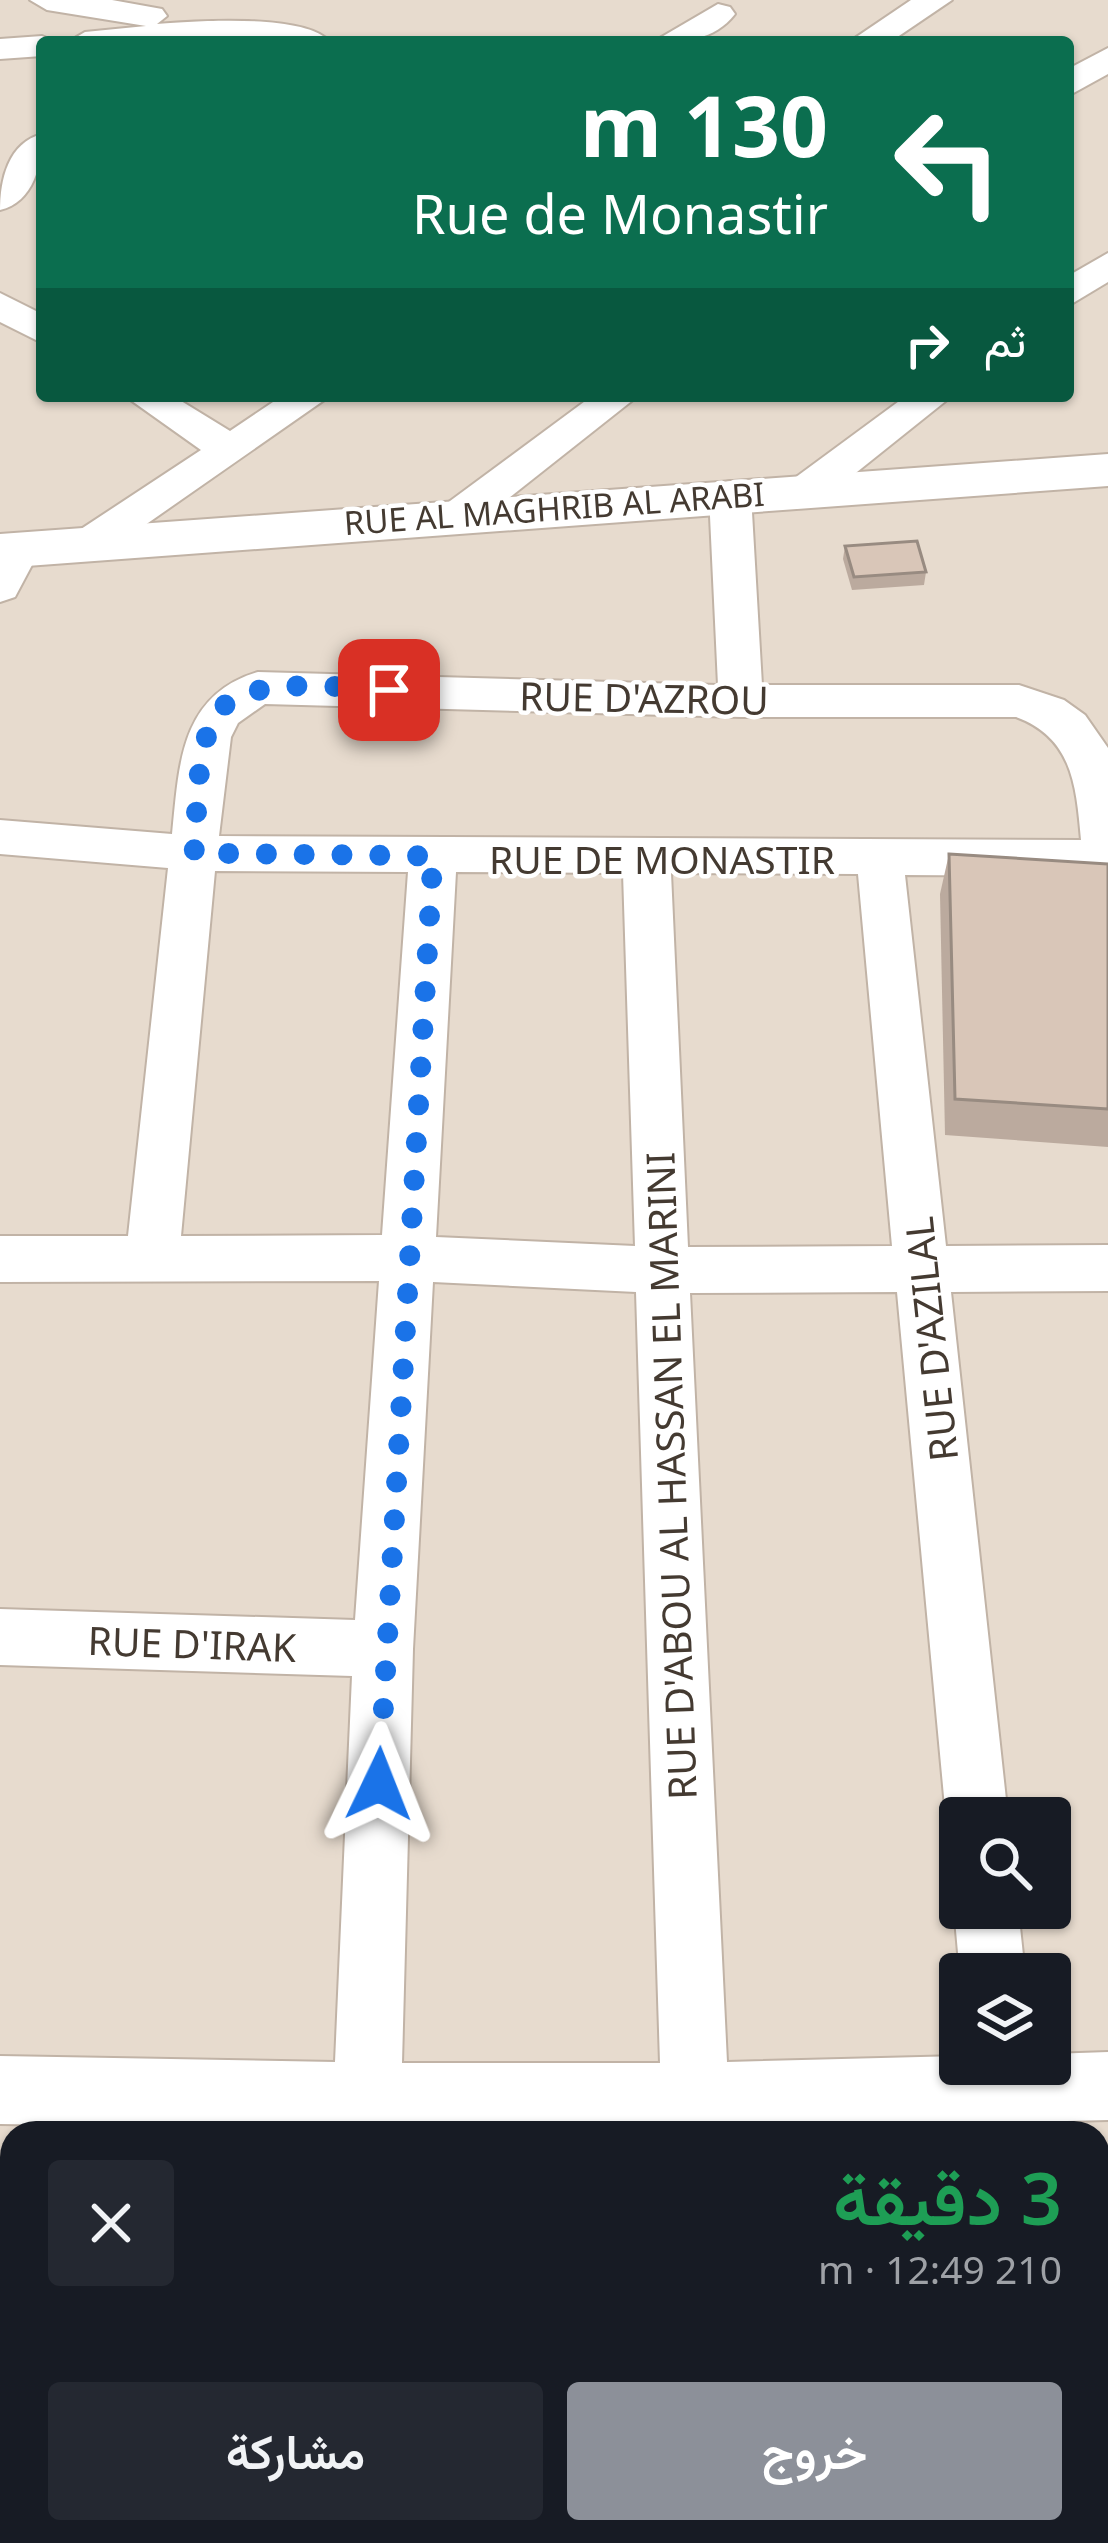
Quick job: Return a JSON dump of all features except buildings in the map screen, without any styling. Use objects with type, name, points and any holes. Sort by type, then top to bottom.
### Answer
[{"type":"street","points":[[47,0],[274,36]]},
{"type":"street","points":[[876,36],[935,0]]},
{"type":"street","points":[[680,36],[718,14]]},
{"type":"street","points":[[144,36],[223,28]]},
{"type":"street","points":[[0,49],[36,46]]},
{"type":"street","points":[[1074,81],[1108,58]]},
{"type":"street","points":[[0,199],[35,134]]},
{"type":"street","points":[[0,305],[36,327]]},
{"type":"street","points":[[155,402],[231,450]]},
{"type":"street","points":[[90,543],[301,402]]},
{"type":"street","points":[[461,514],[610,402]]},
{"type":"street","points":[[807,490],[924,402]]},
{"type":"street","name":"RUE AL MAGHRIB AL ARABI","points":[[6,563],[90,543],[1108,470]]},
{"type":"street","points":[[730,496],[741,701]]},
{"type":"street","name":"RUE D'AZROU","points":[[152,1258],[204,749],[213,718],[227,703],[257,688],[741,701],[957,697],[1054,709],[1088,740],[1098,770],[1107,864]]},
{"type":"street","name":"RUE DE MONASTIR","points":[[0,837],[194,853],[1107,864]]},
{"type":"street","name":"RUE D'ABOU AL HASSAN EL MARINI","points":[[646,855],[694,2096]]},
{"type":"street","points":[[367,2098],[383,1649],[433,856]]},
{"type":"street","name":"RUE D'AZILAL","points":[[880,860],[975,1797]]},
{"type":"street","points":[[0,1259],[406,1258],[662,1270],[1108,1268]]},
{"type":"street","name":"RUE D'IRAK","points":[[0,1637],[383,1649]]},
{"type":"street","points":[[0,2090],[367,2098],[574,2116],[694,2096],[939,2080]]},
{"type":"street","points":[[1071,2083],[1108,2086]]},
{"type":"shaded area","points":[[0,0],[1108,0],[1108,2121],[0,2121]]},
{"type":"route","points":[[379,1784],[433,856],[194,853],[204,749],[213,718],[227,703],[257,688],[389,690]]}]
